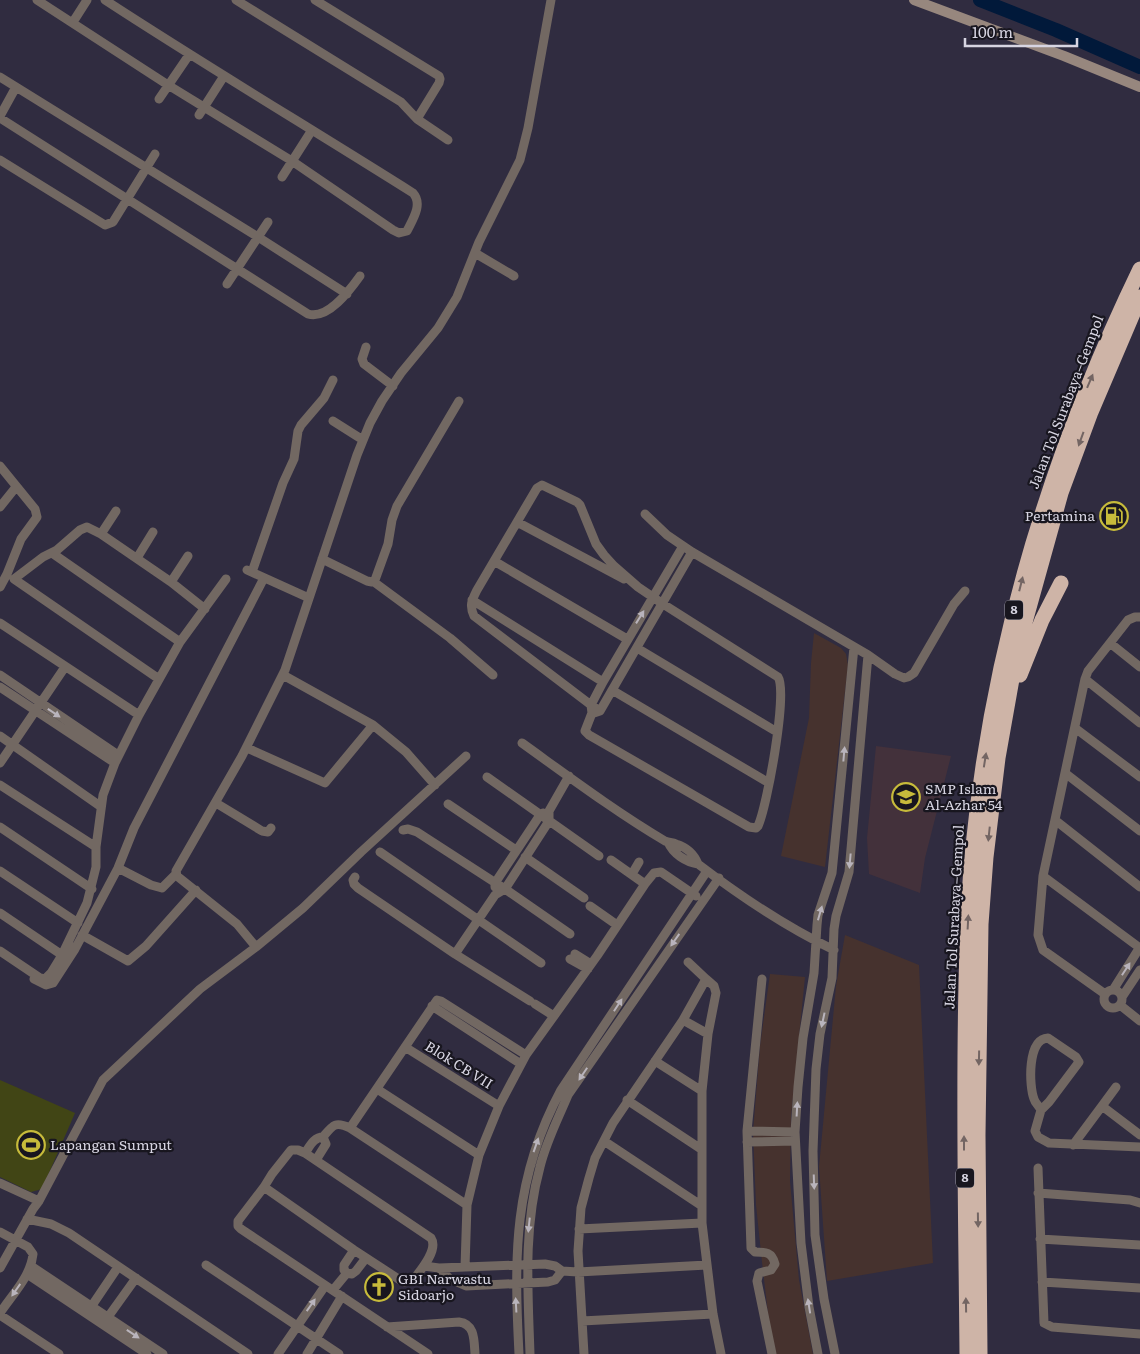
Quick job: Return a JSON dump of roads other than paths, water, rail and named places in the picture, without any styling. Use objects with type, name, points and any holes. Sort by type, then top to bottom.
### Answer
[{"type":"highway","name":"Jalan Tol Surabaya–Gempol","points":[[967,1354],[964,1145],[966,970],[972,857],[992,713],[1006,644],[1028,555],[1052,480],[1078,408],[1114,323],[1140,269]]},
{"type":"highway","name":"Jalan Tol Surabaya–Gempol","points":[[980,1354],[978,1135],[981,924],[991,809],[998,758],[1017,651],[1061,493],[1091,412],[1140,297]]},
{"type":"highway","points":[[1010,689],[1018,678],[1042,620],[1061,583]]},
{"type":"street","points":[[37,0],[168,85],[292,161],[393,230],[399,233],[407,230],[418,205],[416,196],[189,55],[105,0]]},
{"type":"street","points":[[73,22],[87,0]]},
{"type":"street","points":[[236,0],[401,102],[418,120],[448,140]]},
{"type":"street","points":[[315,0],[439,76],[439,83],[418,120]]},
{"type":"street","points":[[118,868],[151,885],[162,888],[176,874],[247,748],[283,674],[297,637],[363,440],[382,401],[401,373],[438,328],[457,297],[475,253],[522,154],[551,0]]},
{"type":"street","points":[[914,0],[1064,56],[1140,87]]},
{"type":"street","points":[[159,99],[189,55]]},
{"type":"street","points":[[199,115],[224,76]]},
{"type":"street","points":[[0,77],[347,294]]},
{"type":"street","points":[[16,87],[0,117],[311,316],[318,315],[342,300],[360,276]]},
{"type":"street","points":[[282,177],[312,130]]},
{"type":"street","points":[[0,160],[105,225],[113,222],[155,154]]},
{"type":"street","points":[[227,284],[268,222]]},
{"type":"street","points":[[475,253],[514,276]]},
{"type":"street","points":[[366,347],[362,359],[364,364],[393,386]]},
{"type":"street","points":[[309,598],[250,571],[294,459],[298,431],[324,398],[333,380]]},
{"type":"street","points":[[374,582],[388,544],[392,520],[397,506],[459,401]]},
{"type":"street","points":[[333,421],[363,440]]},
{"type":"street","points":[[0,466],[35,509],[37,518],[22,539],[5,580]]},
{"type":"street","points":[[594,710],[474,616],[471,605],[494,561],[539,485],[545,485],[580,505],[596,544],[614,566],[638,587],[653,598],[778,677],[782,690],[777,732],[769,782],[760,822],[756,828],[749,827],[586,733],[585,729],[594,710],[603,682],[627,639],[653,598],[683,546]]},
{"type":"street","points":[[0,508],[16,487]]},
{"type":"street","points":[[101,534],[116,511]]},
{"type":"street","points":[[645,514],[667,535],[692,552],[868,655],[900,677],[912,676],[954,604],[966,591]]},
{"type":"street","points":[[517,522],[638,587]]},
{"type":"street","points":[[5,580],[52,553],[83,528],[91,528],[171,582],[205,609]]},
{"type":"street","points":[[137,558],[153,532]]},
{"type":"street","points":[[594,710],[612,690],[692,552]]},
{"type":"street","points":[[52,553],[180,642]]},
{"type":"street","points":[[171,582],[188,556]]},
{"type":"street","points":[[322,559],[367,581],[374,582],[450,638],[493,676]]},
{"type":"street","points":[[494,561],[627,639]]},
{"type":"street","points":[[0,951],[44,979],[51,973],[62,955],[82,935],[118,868],[134,828],[264,578]]},
{"type":"street","points":[[0,956],[42,984],[48,986],[53,983],[72,946],[78,923],[88,903],[92,889],[96,867],[100,806],[104,788],[139,715],[180,642],[226,579]]},
{"type":"street","points":[[5,580],[159,679]]},
{"type":"street","points":[[472,600],[603,682]]},
{"type":"street","points":[[1140,617],[1128,620],[1088,671],[1085,679],[1043,876],[1038,935],[1043,950],[1109,992],[1118,992],[1121,1001],[1140,1021]]},
{"type":"street","points":[[0,623],[139,715]]},
{"type":"street","points":[[1110,643],[1140,667]]},
{"type":"street","points":[[818,1354],[809,1307],[801,1244],[795,1141],[802,1048],[814,973],[818,915],[832,873],[854,647]]},
{"type":"street","points":[[637,648],[777,732]]},
{"type":"street","points":[[834,1354],[824,1300],[816,1235],[813,1151],[816,1069],[820,1034],[832,978],[835,922],[847,882],[868,655]]},
{"type":"street","points":[[613,664],[624,670]]},
{"type":"street","points":[[0,763],[66,667]]},
{"type":"street","points":[[283,674],[373,725],[406,752],[435,785]]},
{"type":"street","points":[[0,675],[37,707]]},
{"type":"street","points":[[1085,679],[1140,723]]},
{"type":"street","points":[[0,687],[37,707],[117,759]]},
{"type":"street","points":[[612,690],[769,782]]},
{"type":"street","points":[[247,748],[325,783],[373,725]]},
{"type":"street","points":[[1075,728],[1140,777]]},
{"type":"street","points":[[0,736],[100,806]]},
{"type":"street","points":[[522,742],[668,842],[672,850],[691,863],[698,864],[759,906],[816,942],[834,950]]},
{"type":"street","points":[[0,1268],[40,1201],[103,1080],[200,990],[303,908],[466,756]]},
{"type":"street","points":[[1065,773],[1140,831]]},
{"type":"street","points":[[454,954],[494,895],[505,889],[549,821],[549,811],[569,776]]},
{"type":"street","points":[[487,777],[599,856]]},
{"type":"street","points":[[0,785],[96,847]]},
{"type":"street","points":[[216,803],[262,831],[268,832],[271,828]]},
{"type":"street","points":[[448,804],[516,850]]},
{"type":"street","points":[[494,895],[495,883],[516,850],[540,815],[549,811]]},
{"type":"street","points":[[1055,820],[1140,887]]},
{"type":"street","points":[[0,827],[92,889]]},
{"type":"street","points":[[403,830],[408,829],[417,832],[570,934]]},
{"type":"street","points":[[836,834],[852,835]]},
{"type":"street","points":[[380,852],[541,963]]},
{"type":"street","points":[[525,857],[584,898]]},
{"type":"street","points":[[611,860],[645,884]]},
{"type":"street","points":[[632,874],[639,862]]},
{"type":"street","points":[[0,871],[78,923]]},
{"type":"street","points":[[530,1354],[527,1264],[531,1211],[540,1166],[564,1093],[707,871]]},
{"type":"street","points":[[465,1267],[467,1205],[479,1155],[499,1106],[526,1055],[654,873],[661,872],[703,900]]},
{"type":"street","points":[[176,874],[237,924],[256,947]]},
{"type":"street","points":[[1043,876],[1140,948],[1109,992],[1104,1003],[1109,1008],[1115,1008],[1121,1001],[1140,970]]},
{"type":"street","points":[[355,877],[353,880],[354,884],[358,888],[454,954],[554,1016]]},
{"type":"street","points":[[519,1354],[515,1283],[518,1232],[524,1187],[547,1116],[718,878]]},
{"type":"street","points":[[82,935],[128,961],[146,946],[196,890]]},
{"type":"street","points":[[590,906],[617,925]]},
{"type":"street","points":[[0,913],[62,955]]},
{"type":"street","points":[[572,956],[590,966]]},
{"type":"street","points":[[688,962],[714,986],[716,993],[708,1034],[702,1091],[702,1223],[713,1314],[721,1354]]},
{"type":"street","points":[[584,1354],[578,1272],[579,1229],[585,1192],[595,1158],[612,1123],[683,1020],[706,979]]},
{"type":"street","points":[[762,979],[747,1131],[751,1248],[755,1252],[770,1254],[775,1264],[771,1270],[760,1273],[757,1281],[772,1354]]},
{"type":"street","points":[[350,1128],[437,1000],[526,1055]]},
{"type":"street","points":[[432,1006],[521,1064]]},
{"type":"street","points":[[683,1020],[708,1034]]},
{"type":"street","points":[[1041,1110],[1034,1100],[1032,1057],[1041,1039],[1048,1038],[1076,1057],[1078,1062],[1041,1110],[1035,1131],[1038,1137],[1049,1143],[1140,1147]]},
{"type":"street","name":"Blok CB VII","points":[[405,1047],[499,1106]]},
{"type":"street","points":[[655,1061],[702,1091]]},
{"type":"street","points":[[1073,1145],[1116,1087]]},
{"type":"street","points":[[377,1089],[479,1155]]},
{"type":"street","points":[[627,1100],[701,1149]]},
{"type":"street","points":[[1102,1106],[1140,1135]]},
{"type":"street","points":[[305,1153],[314,1140],[323,1138],[334,1125],[337,1124],[350,1128],[467,1205]]},
{"type":"street","points":[[747,1131],[796,1132]]},
{"type":"street","points":[[316,1160],[325,1147],[326,1141],[323,1138]]},
{"type":"street","points":[[604,1141],[702,1206]]},
{"type":"street","points":[[748,1142],[795,1141]]},
{"type":"street","points":[[264,1187],[354,1250],[405,1282],[413,1280],[424,1266],[433,1250],[434,1242],[431,1238],[316,1160],[298,1150],[289,1152],[238,1221],[238,1226],[428,1354]]},
{"type":"street","points":[[1038,1168],[1044,1323],[1048,1326],[1140,1334]]},
{"type":"street","points":[[0,1182],[40,1201]]},
{"type":"street","points":[[1038,1193],[1140,1202]]},
{"type":"street","points":[[28,1219],[60,1228],[248,1354]]},
{"type":"street","points":[[579,1229],[702,1223]]},
{"type":"street","points":[[0,1232],[32,1251],[29,1270],[0,1314],[60,1354]]},
{"type":"street","points":[[1040,1239],[1140,1245]]},
{"type":"street","points":[[347,1273],[344,1270],[344,1265],[354,1250]]},
{"type":"street","points":[[278,1354],[296,1326],[329,1288],[347,1273],[352,1274],[356,1271],[366,1258]]},
{"type":"street","points":[[424,1266],[439,1268],[545,1264],[555,1266],[562,1271],[578,1272],[707,1265]]},
{"type":"street","points":[[206,1265],[339,1354]]},
{"type":"street","points":[[94,1312],[118,1267]]},
{"type":"street","points":[[439,1268],[450,1279],[466,1286],[548,1282],[555,1280],[562,1271]]},
{"type":"street","points":[[29,1270],[94,1312],[147,1354]]},
{"type":"street","points":[[108,1317],[136,1278]]},
{"type":"street","points":[[1042,1282],[1140,1288]]},
{"type":"street","points":[[306,1354],[342,1296]]},
{"type":"street","points":[[94,1312],[108,1317],[163,1354]]},
{"type":"street","points":[[582,1320],[713,1314]]},
{"type":"street","points":[[387,1327],[466,1323],[470,1326],[472,1332],[475,1354]]},
{"type":"waterway","points":[[980,0],[1056,30],[1140,67]]},
{"type":"place","name":"Pertamina","points":[[1114,516]]},
{"type":"place","name":"SMP Islam Al-Azhar 54","points":[[906,797]]},
{"type":"place","name":"Lapangan Sumput","points":[[31,1145]]},
{"type":"place","name":"GBI Narwastu Sidoarjo","points":[[379,1287]]}]
